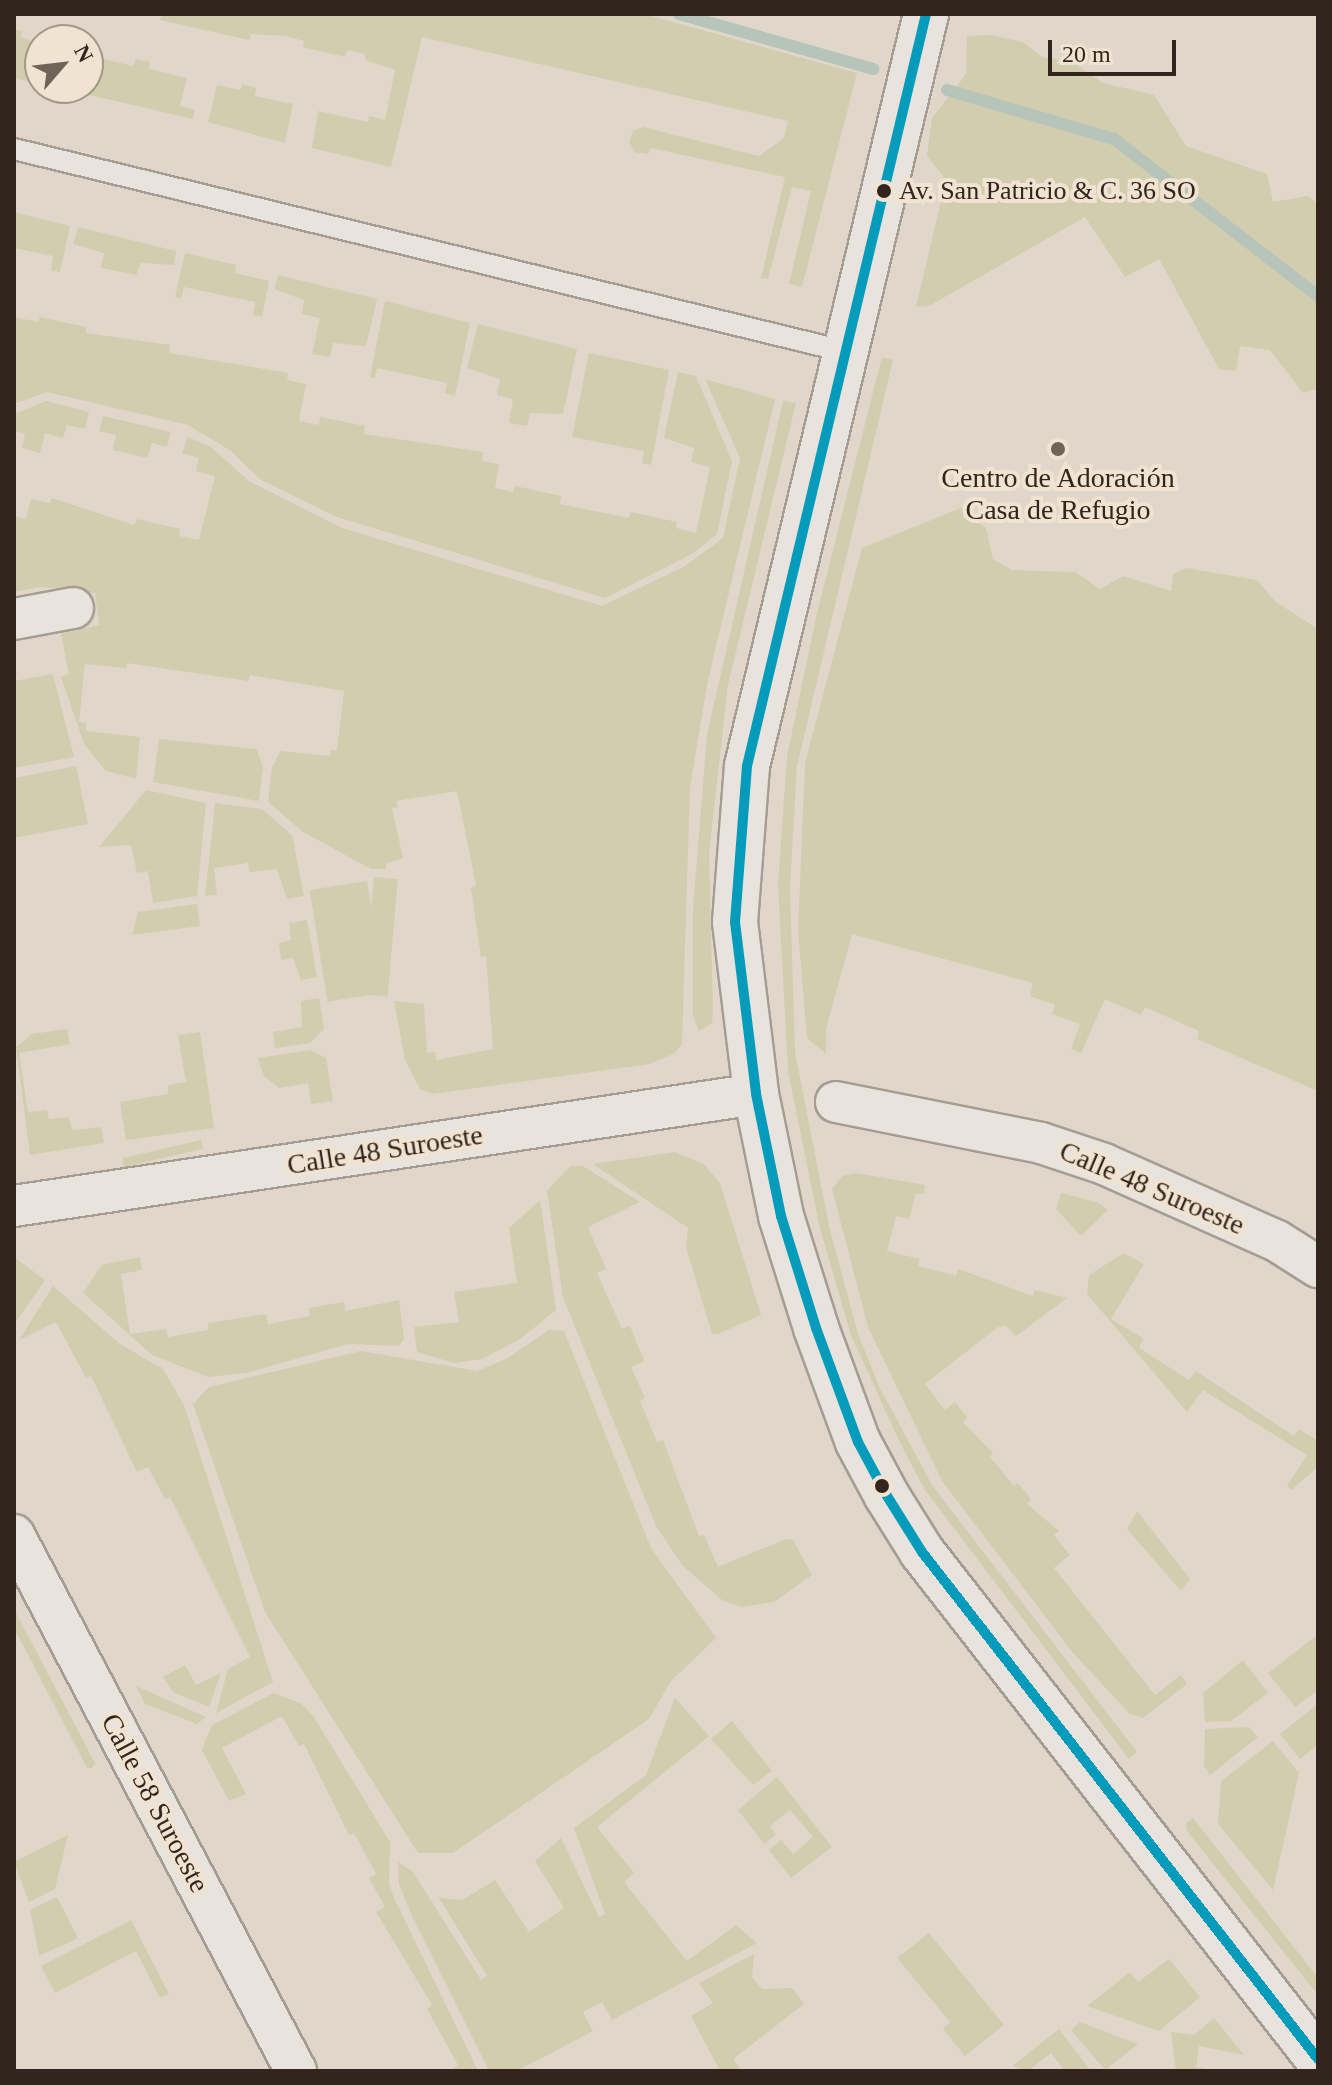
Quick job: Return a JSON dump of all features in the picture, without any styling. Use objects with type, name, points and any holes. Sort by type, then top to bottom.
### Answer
[{"type":"street","points":[[926,14],[843,351],[747,766],[735,922],[756,1094],[781,1216],[816,1328],[858,1442],[887,1496],[922,1552],[1318,2059]]},
{"type":"street","points":[[14,619],[73,608]]},
{"type":"street","name":"Calle 48 Suroeste","points":[[14,1206],[756,1094]]},
{"type":"street","name":"Calle 48 Suroeste","points":[[836,1102],[1041,1143],[1104,1164],[1277,1241],[1318,1267]]},
{"type":"street","name":"Calle 58 Suroeste","points":[[14,1535],[296,2071]]},
{"type":"lane","points":[[14,149],[843,351]]},
{"type":"shaded area","points":[[162,14],[644,14],[857,73],[802,287],[789,284],[811,191],[792,187],[768,279],[761,278],[785,177],[651,148],[648,154],[634,152],[629,142],[633,131],[643,127],[759,156],[784,138],[788,121],[422,37],[391,167],[312,148],[318,111],[368,122],[369,116],[385,120],[395,70],[365,60],[365,54],[347,50],[345,57],[303,47],[304,41],[285,36],[251,34],[249,40],[160,20]]},
{"type":"shaded area","points":[[14,29],[22,31],[21,38],[24,39],[24,80],[14,78]]},
{"type":"shaded area","points":[[991,35],[1023,42],[1042,57],[1074,63],[1103,83],[1154,95],[1186,146],[1267,174],[1273,202],[1308,196],[1318,204],[1318,389],[1303,393],[1270,350],[1240,346],[1236,371],[1219,369],[1159,259],[1125,277],[1085,217],[929,306],[916,307],[946,180],[927,156],[932,118],[966,74],[967,36]]},
{"type":"shaded area","points":[[104,59],[133,66],[136,59],[150,62],[149,69],[187,78],[180,106],[195,110],[193,119],[104,98]]},
{"type":"shaded area","points":[[242,84],[256,88],[255,96],[293,104],[285,143],[208,122],[217,85],[240,90]]},
{"type":"shaded area","points":[[14,212],[70,226],[60,272],[51,270],[53,256],[14,248]]},
{"type":"shaded area","points":[[78,227],[176,251],[174,265],[140,263],[137,275],[101,268],[104,253],[73,244]]},
{"type":"shaded area","points":[[185,253],[236,265],[235,273],[269,281],[262,317],[253,315],[255,302],[184,287],[181,298],[175,297]]},
{"type":"shaded area","points":[[278,275],[377,299],[366,346],[333,343],[330,357],[312,354],[320,318],[302,314],[304,300],[274,289]]},
{"type":"shaded area","points":[[385,301],[470,323],[455,396],[445,393],[447,383],[377,368],[375,378],[370,377]]},
{"type":"shaded area","points":[[14,317],[38,322],[40,317],[86,327],[86,333],[170,345],[169,353],[288,373],[287,380],[306,384],[299,421],[319,425],[320,417],[365,426],[364,434],[483,452],[482,461],[499,464],[495,488],[513,492],[515,486],[561,496],[560,504],[629,518],[631,512],[677,522],[676,528],[696,533],[710,467],[691,462],[694,448],[664,438],[678,372],[696,376],[732,461],[717,534],[692,554],[605,598],[337,517],[261,480],[231,451],[188,425],[47,392],[14,404]]},
{"type":"shaded area","points":[[478,324],[577,349],[563,414],[530,413],[527,426],[509,423],[513,399],[497,395],[500,379],[467,368]]},
{"type":"shaded area","points":[[589,353],[669,370],[651,465],[642,463],[644,451],[572,437]]},
{"type":"shaded area","points":[[882,357],[893,360],[797,766],[790,888],[795,1052],[829,1226],[858,1334],[880,1388],[932,1485],[1137,1752],[1129,1759],[925,1490],[899,1441],[851,1335],[820,1229],[788,1071],[778,884],[787,756],[817,613]]},
{"type":"shaded area","points":[[705,379],[775,399],[708,680],[690,787],[682,1044],[675,1053],[650,1064],[432,1094],[420,1089],[405,1060],[394,1001],[424,1004],[427,1053],[435,1052],[436,1060],[493,1049],[486,956],[481,957],[471,888],[476,885],[457,791],[396,801],[398,807],[392,808],[403,858],[386,864],[386,869],[371,869],[303,832],[268,802],[272,768],[280,751],[330,756],[331,750],[337,750],[344,691],[250,675],[248,681],[127,663],[126,668],[85,664],[79,722],[86,723],[86,731],[140,737],[136,779],[106,771],[84,744],[61,677],[69,674],[61,634],[99,625],[95,593],[41,587],[14,592],[14,516],[26,519],[31,499],[50,503],[52,498],[134,525],[137,519],[180,529],[179,536],[199,540],[215,476],[196,471],[199,458],[182,453],[188,437],[211,447],[249,481],[342,528],[602,606],[685,566],[723,538],[740,458]]},
{"type":"shaded area","points":[[46,401],[89,412],[85,429],[67,425],[63,438],[45,433],[40,453],[22,448],[25,434],[14,431],[14,414]]},
{"type":"shaded area","points":[[783,401],[796,403],[728,685],[709,853],[712,1023],[699,1031],[693,1017],[693,908],[707,735]]},
{"type":"shaded area","points":[[103,416],[171,432],[167,447],[152,443],[147,458],[113,450],[116,435],[99,431]]},
{"type":"shaded area","points":[[961,508],[986,528],[993,559],[1012,570],[1075,572],[1100,589],[1123,576],[1171,591],[1173,574],[1186,568],[1257,580],[1276,602],[1318,629],[1318,1091],[1197,1039],[1199,1031],[1145,1007],[1141,1015],[1105,999],[1081,1053],[1071,1049],[1080,1024],[1052,1014],[1055,1005],[1030,996],[1033,983],[852,934],[826,1029],[826,1054],[807,1038],[798,931],[805,763],[862,548]]},
{"type":"shaded area","points":[[53,674],[74,757],[14,768],[14,681]]},
{"type":"shaded area","points":[[159,739],[257,749],[263,768],[259,801],[153,782]]},
{"type":"shaded area","points":[[76,766],[88,824],[14,838],[14,778]]},
{"type":"shaded area","points":[[146,790],[206,803],[197,896],[153,903],[148,871],[137,873],[131,845],[99,847]]},
{"type":"shaded area","points":[[215,803],[262,809],[292,835],[304,896],[287,899],[277,869],[250,872],[248,863],[214,868],[217,895],[205,896]]},
{"type":"shaded area","points":[[374,877],[398,879],[388,997],[364,995]]},
{"type":"shaded area","points":[[367,881],[385,993],[327,1002],[310,890]]},
{"type":"shaded area","points":[[197,904],[200,926],[132,935],[138,912]]},
{"type":"shaded area","points":[[307,920],[317,977],[301,980],[293,958],[281,960],[279,943],[291,940],[289,923]]},
{"type":"shaded area","points":[[319,998],[324,1029],[310,1043],[275,1048],[273,1032],[302,1027],[301,1001]]},
{"type":"shaded area","points":[[67,1029],[70,1044],[19,1053],[28,1112],[47,1110],[49,1119],[69,1117],[72,1130],[101,1127],[104,1143],[30,1155],[16,1047],[32,1034]]},
{"type":"shaded area","points":[[200,1032],[214,1128],[126,1140],[120,1102],[168,1094],[168,1085],[186,1082],[178,1035]]},
{"type":"shaded area","points":[[311,1050],[326,1058],[333,1101],[311,1104],[308,1083],[279,1088],[263,1075],[258,1058]]},
{"type":"shaded area","points":[[201,1140],[203,1149],[124,1167],[122,1158]]},
{"type":"shaded area","points":[[675,1152],[704,1164],[720,1183],[761,1315],[718,1334],[712,1334],[686,1247],[688,1228],[593,1164]]},
{"type":"shaded area","points":[[570,1166],[583,1166],[640,1202],[588,1227],[606,1269],[597,1273],[622,1329],[630,1326],[644,1361],[631,1367],[645,1398],[640,1401],[657,1442],[663,1440],[699,1536],[704,1535],[718,1567],[786,1539],[793,1540],[812,1575],[774,1602],[741,1607],[722,1600],[682,1565],[656,1526],[563,1297],[547,1191]]},
{"type":"shaded area","points":[[856,1173],[925,1185],[924,1194],[916,1193],[909,1219],[896,1216],[887,1251],[920,1259],[918,1266],[956,1276],[958,1269],[1033,1296],[1035,1290],[1067,1298],[1016,1336],[1006,1326],[998,1327],[925,1384],[945,1410],[955,1402],[967,1417],[963,1422],[993,1453],[990,1457],[1014,1486],[1018,1483],[1031,1499],[1027,1504],[1059,1531],[1054,1535],[1070,1555],[1054,1568],[1155,1695],[1181,1675],[1187,1684],[1143,1718],[1129,1713],[1073,1653],[942,1481],[868,1327],[832,1189],[842,1176]]},
{"type":"shaded area","points":[[1061,1193],[1099,1203],[1108,1210],[1081,1236],[1056,1209]]},
{"type":"shaded area","points":[[540,1200],[556,1310],[519,1340],[482,1359],[454,1363],[417,1352],[414,1327],[459,1322],[454,1292],[517,1283],[509,1228]]},
{"type":"shaded area","points":[[1124,1253],[1144,1264],[1111,1319],[1143,1338],[1139,1348],[1189,1380],[1196,1371],[1294,1436],[1299,1429],[1318,1441],[1318,1467],[1291,1490],[1287,1486],[1307,1455],[1203,1390],[1187,1412],[1087,1294],[1089,1275]]},
{"type":"shaded area","points":[[14,1257],[45,1280],[14,1325]]},
{"type":"shaded area","points":[[140,1257],[142,1270],[121,1274],[130,1334],[166,1329],[168,1337],[208,1330],[208,1323],[266,1314],[268,1324],[310,1316],[309,1308],[344,1302],[345,1311],[399,1300],[404,1339],[399,1346],[348,1344],[246,1373],[208,1377],[152,1355],[83,1293],[102,1265]]},
{"type":"shaded area","points":[[53,1286],[120,1344],[163,1369],[184,1405],[273,1682],[216,1713],[228,1669],[250,1657],[170,1497],[165,1499],[148,1467],[137,1472],[91,1376],[86,1378],[56,1322],[19,1340]]},
{"type":"shaded area","points":[[549,1330],[564,1331],[651,1548],[716,1638],[671,1681],[649,1719],[453,1853],[418,1853],[265,1612],[193,1404],[209,1387],[361,1351],[477,1371],[506,1359]]},
{"type":"shaded area","points":[[1137,1511],[1190,1579],[1181,1591],[1127,1529]]},
{"type":"shaded area","points":[[14,1609],[95,1763],[92,1768],[87,1768],[14,1628]]},
{"type":"shaded area","points":[[1316,1636],[1318,1690],[1295,1707],[1268,1673]]},
{"type":"shaded area","points":[[1243,1660],[1268,1693],[1231,1721],[1205,1722],[1203,1693]]},
{"type":"shaded area","points":[[185,1665],[196,1685],[221,1673],[209,1707],[173,1692],[163,1677]]},
{"type":"shaded area","points":[[136,1686],[206,1717],[197,1724],[145,1704]]},
{"type":"shaded area","points":[[274,1693],[302,1704],[314,1717],[390,1842],[389,1884],[395,1900],[478,2071],[448,2071],[458,2065],[427,2009],[432,2005],[376,1912],[385,1907],[369,1878],[376,1874],[354,1833],[349,1835],[304,1744],[299,1746],[282,1716],[222,1748],[246,1794],[229,1801],[202,1750],[212,1725]]},
{"type":"shaded area","points":[[675,1698],[709,1736],[597,1827],[634,1873],[624,1882],[687,1961],[736,1925],[757,1943],[612,2020],[602,2002],[583,2012],[593,2031],[517,2071],[489,2071],[413,1918],[399,1885],[398,1862],[413,1872],[481,1980],[487,1976],[439,1898],[462,1900],[495,1880],[529,1932],[564,1908],[535,1861],[561,1838],[599,1917],[605,1914],[574,1828],[646,1775]]},
{"type":"shaded area","points":[[1318,1704],[1318,1745],[1300,1759],[1280,1734]]},
{"type":"shaded area","points":[[732,1721],[772,1771],[753,1785],[711,1739]]},
{"type":"shaded area","points":[[1249,1727],[1258,1737],[1210,1775],[1204,1766],[1205,1729]]},
{"type":"shaded area","points":[[1273,1741],[1299,1773],[1273,1890],[1218,1824],[1221,1781]]},
{"type":"shaded area","points":[[777,1777],[832,1847],[791,1878],[769,1850],[781,1840],[793,1854],[813,1837],[790,1810],[770,1826],[776,1835],[764,1844],[738,1810]]},
{"type":"shaded area","points":[[1193,1818],[1318,1978],[1318,1995],[1187,1831],[1186,1823]]},
{"type":"shaded area","points":[[68,1835],[55,1889],[29,1902],[14,1862]]},
{"type":"shaded area","points":[[57,1897],[78,1938],[39,1956],[30,1910]]},
{"type":"shaded area","points":[[131,1920],[169,1994],[160,1998],[136,1951],[55,1993],[41,1966]]},
{"type":"shaded area","points":[[929,1933],[1004,2025],[965,2056],[943,2029],[950,2022],[897,1958]]},
{"type":"shaded area","points":[[754,1954],[752,1977],[762,1989],[792,1988],[804,2004],[733,2059],[742,2071],[720,2071],[691,2016],[713,2003],[699,1983]]},
{"type":"shaded area","points":[[1169,1959],[1200,1997],[1159,2031],[1087,2006],[1130,1972],[1138,1982]]},
{"type":"shaded area","points":[[1214,2018],[1244,2055],[1199,2046],[1196,2067],[1213,2071],[1176,2071],[1171,2032],[1194,2035]]},
{"type":"shaded area","points":[[1080,2022],[1138,2044],[1105,2070],[1071,2030]]},
{"type":"shaded area","points":[[1059,2029],[1091,2071],[1065,2071],[1051,2053],[1028,2071],[1012,2066]]},
{"type":"waterway","points":[[679,14],[873,69]]},
{"type":"waterway","points":[[947,90],[1114,139],[1318,296]]},
{"type":"transit line","points":[[926,14],[747,766],[735,922],[756,1094],[781,1216],[816,1328],[858,1442],[887,1496],[922,1552],[1318,2059]]},
{"type":"place","name":"Av. San Patricio & C. 36 SO","points":[[884,191]]},
{"type":"place","name":"Centro de Adoración Casa de Refugio","points":[[1058,449]]}]
